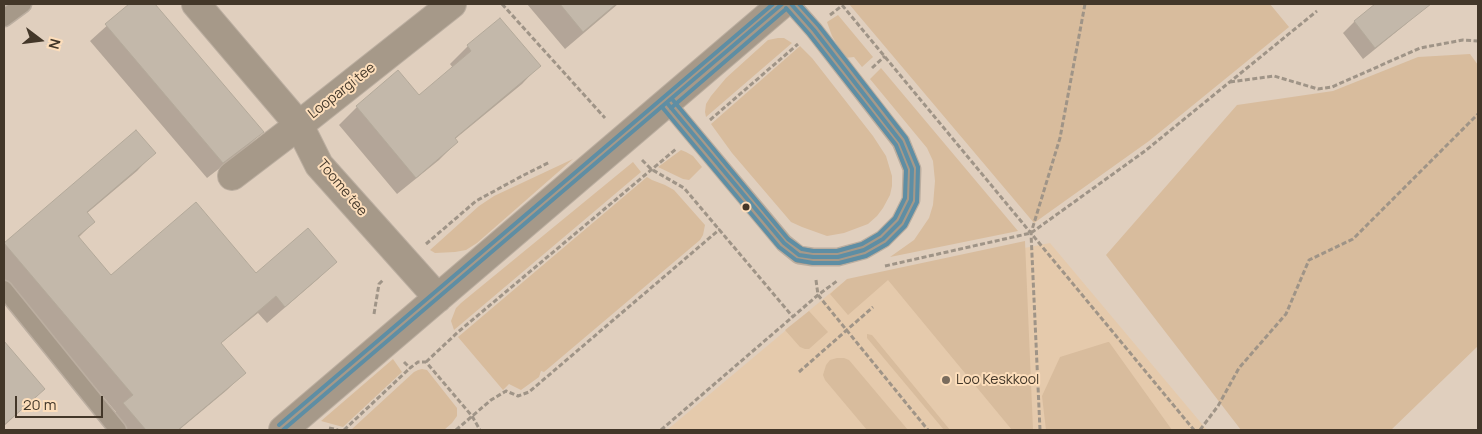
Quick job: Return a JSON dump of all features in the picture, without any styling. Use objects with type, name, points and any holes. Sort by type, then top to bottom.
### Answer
[{"type":"street","name":"Toome tee","points":[[196,4],[300,125],[319,165],[438,298]]},
{"type":"street","name":"Loopargi tee","points":[[232,176],[300,125],[452,4]]},
{"type":"street","points":[[283,430],[782,4]]},
{"type":"lane","points":[[4,18],[23,4]]},
{"type":"lane","points":[[667,103],[784,243],[798,255],[838,257],[864,250],[883,238],[900,222],[911,200],[912,169],[901,142],[814,30],[791,4]]},
{"type":"lane","points":[[4,289],[118,430]]},
{"type":"path","points":[[502,4],[608,121]]},
{"type":"path","points":[[344,430],[410,368],[418,362],[426,362],[458,332],[692,135],[843,4],[1194,430]]},
{"type":"path","points":[[1040,430],[1031,233],[1060,138],[1085,4]]},
{"type":"path","points":[[883,266],[1031,233],[1145,150],[1317,11]]},
{"type":"path","points":[[1229,82],[1274,76],[1318,88],[1332,86],[1420,48],[1463,40],[1478,41]]},
{"type":"path","points":[[1200,430],[1218,406],[1239,368],[1286,314],[1309,260],[1353,239],[1478,114]]},
{"type":"path","points":[[639,156],[651,169],[684,188],[793,316]]},
{"type":"path","points":[[456,430],[492,400],[506,391],[518,396],[529,392],[720,229]]},
{"type":"path","points":[[812,257],[818,295],[928,430]]},
{"type":"path","points":[[661,430],[793,316],[839,280]]},
{"type":"path","points":[[799,372],[873,307]]},
{"type":"path","points":[[398,356],[410,368]]},
{"type":"path","points":[[426,362],[472,416],[480,430]]},
{"type":"shaded area","points":[[849,4],[1270,4],[1289,27],[1149,141],[1034,223]]},
{"type":"shaded area","points":[[838,15],[873,57],[862,67],[854,57],[845,58],[832,36],[827,22]]},
{"type":"shaded area","points":[[784,38],[792,43],[706,117],[706,104],[726,78],[768,40]]},
{"type":"shaded area","points":[[800,46],[812,58],[873,136],[886,156],[892,176],[890,195],[877,216],[868,224],[844,233],[827,236],[791,222],[732,153],[711,124]]},
{"type":"shaded area","points":[[1470,54],[1478,65],[1478,346],[1391,430],[1241,430],[1106,255],[1237,105],[1333,91],[1418,57]]},
{"type":"shaded area","points":[[881,68],[1018,231],[890,257],[914,240],[929,218],[933,205],[935,181],[933,161],[927,148],[870,79]]},
{"type":"shaded area","points":[[681,150],[693,156],[702,167],[689,180],[658,167]]},
{"type":"shaded area","points":[[573,159],[477,243],[466,250],[435,253],[430,250],[479,206],[494,196]]},
{"type":"shaded area","points":[[633,162],[641,172],[454,330],[451,321],[456,308],[461,303]]},
{"type":"shaded area","points":[[647,177],[674,190],[705,225],[700,240],[544,372],[541,371],[539,377],[521,390],[509,384],[503,390],[458,337]]},
{"type":"shaded area","points":[[1025,241],[1033,430],[1012,430],[888,280],[848,315],[830,294],[847,279]]},
{"type":"shaded area","name":"Loo Keskkool","points":[[1050,243],[1207,430],[667,430],[841,284]]},
{"type":"shaded area","points":[[809,311],[828,332],[809,349],[805,349],[800,347],[785,330]]},
{"type":"shaded area","points":[[867,334],[872,335],[950,430],[944,430],[867,338]]},
{"type":"shaded area","points":[[1109,342],[1172,430],[1046,430],[1042,396],[1060,357]]},
{"type":"shaded area","points":[[837,358],[849,360],[908,430],[867,430],[825,380],[823,375],[826,365],[830,360]]},
{"type":"shaded area","points":[[393,359],[402,372],[343,427],[321,421]]},
{"type":"shaded area","points":[[422,369],[427,370],[457,408],[457,416],[444,430],[352,429],[414,372]]},
{"type":"building","points":[[129,4],[155,4],[264,132],[223,163],[105,24]]},
{"type":"building","points":[[560,4],[616,4],[583,32]]},
{"type":"building","points":[[1375,4],[1431,4],[1375,48],[1354,21]]},
{"type":"building","points":[[500,18],[541,66],[455,138],[458,142],[416,178],[356,106],[398,70],[419,95],[471,51],[467,45]]},
{"type":"building","points":[[136,130],[156,153],[87,212],[95,222],[78,236],[111,275],[196,202],[256,273],[308,228],[337,262],[285,307],[276,296],[221,343],[246,373],[178,430],[146,430],[123,403],[133,395],[4,243]]},
{"type":"building","points":[[4,341],[45,389],[4,425]]},
{"type":"transit line","points":[[279,425],[773,4]]},
{"type":"transit line","points":[[283,430],[782,4]]},
{"type":"transit line","points":[[667,103],[784,243],[799,255],[838,257],[864,250],[883,239],[900,222],[911,200],[912,169],[901,142],[814,30],[791,4]]},
{"type":"transit line","points":[[662,107],[779,247],[796,260],[813,263],[839,263],[866,256],[887,244],[905,226],[917,202],[918,167],[906,138],[819,26],[799,4]]},
{"type":"transit line","points":[[672,99],[788,239],[802,249],[837,251],[862,244],[879,234],[895,218],[905,198],[906,170],[896,145],[809,34],[786,8]]},
{"type":"transit line","points":[[671,108],[786,9]]},
{"type":"place","name":"Loo Keskkool","points":[[946,380]]}]
